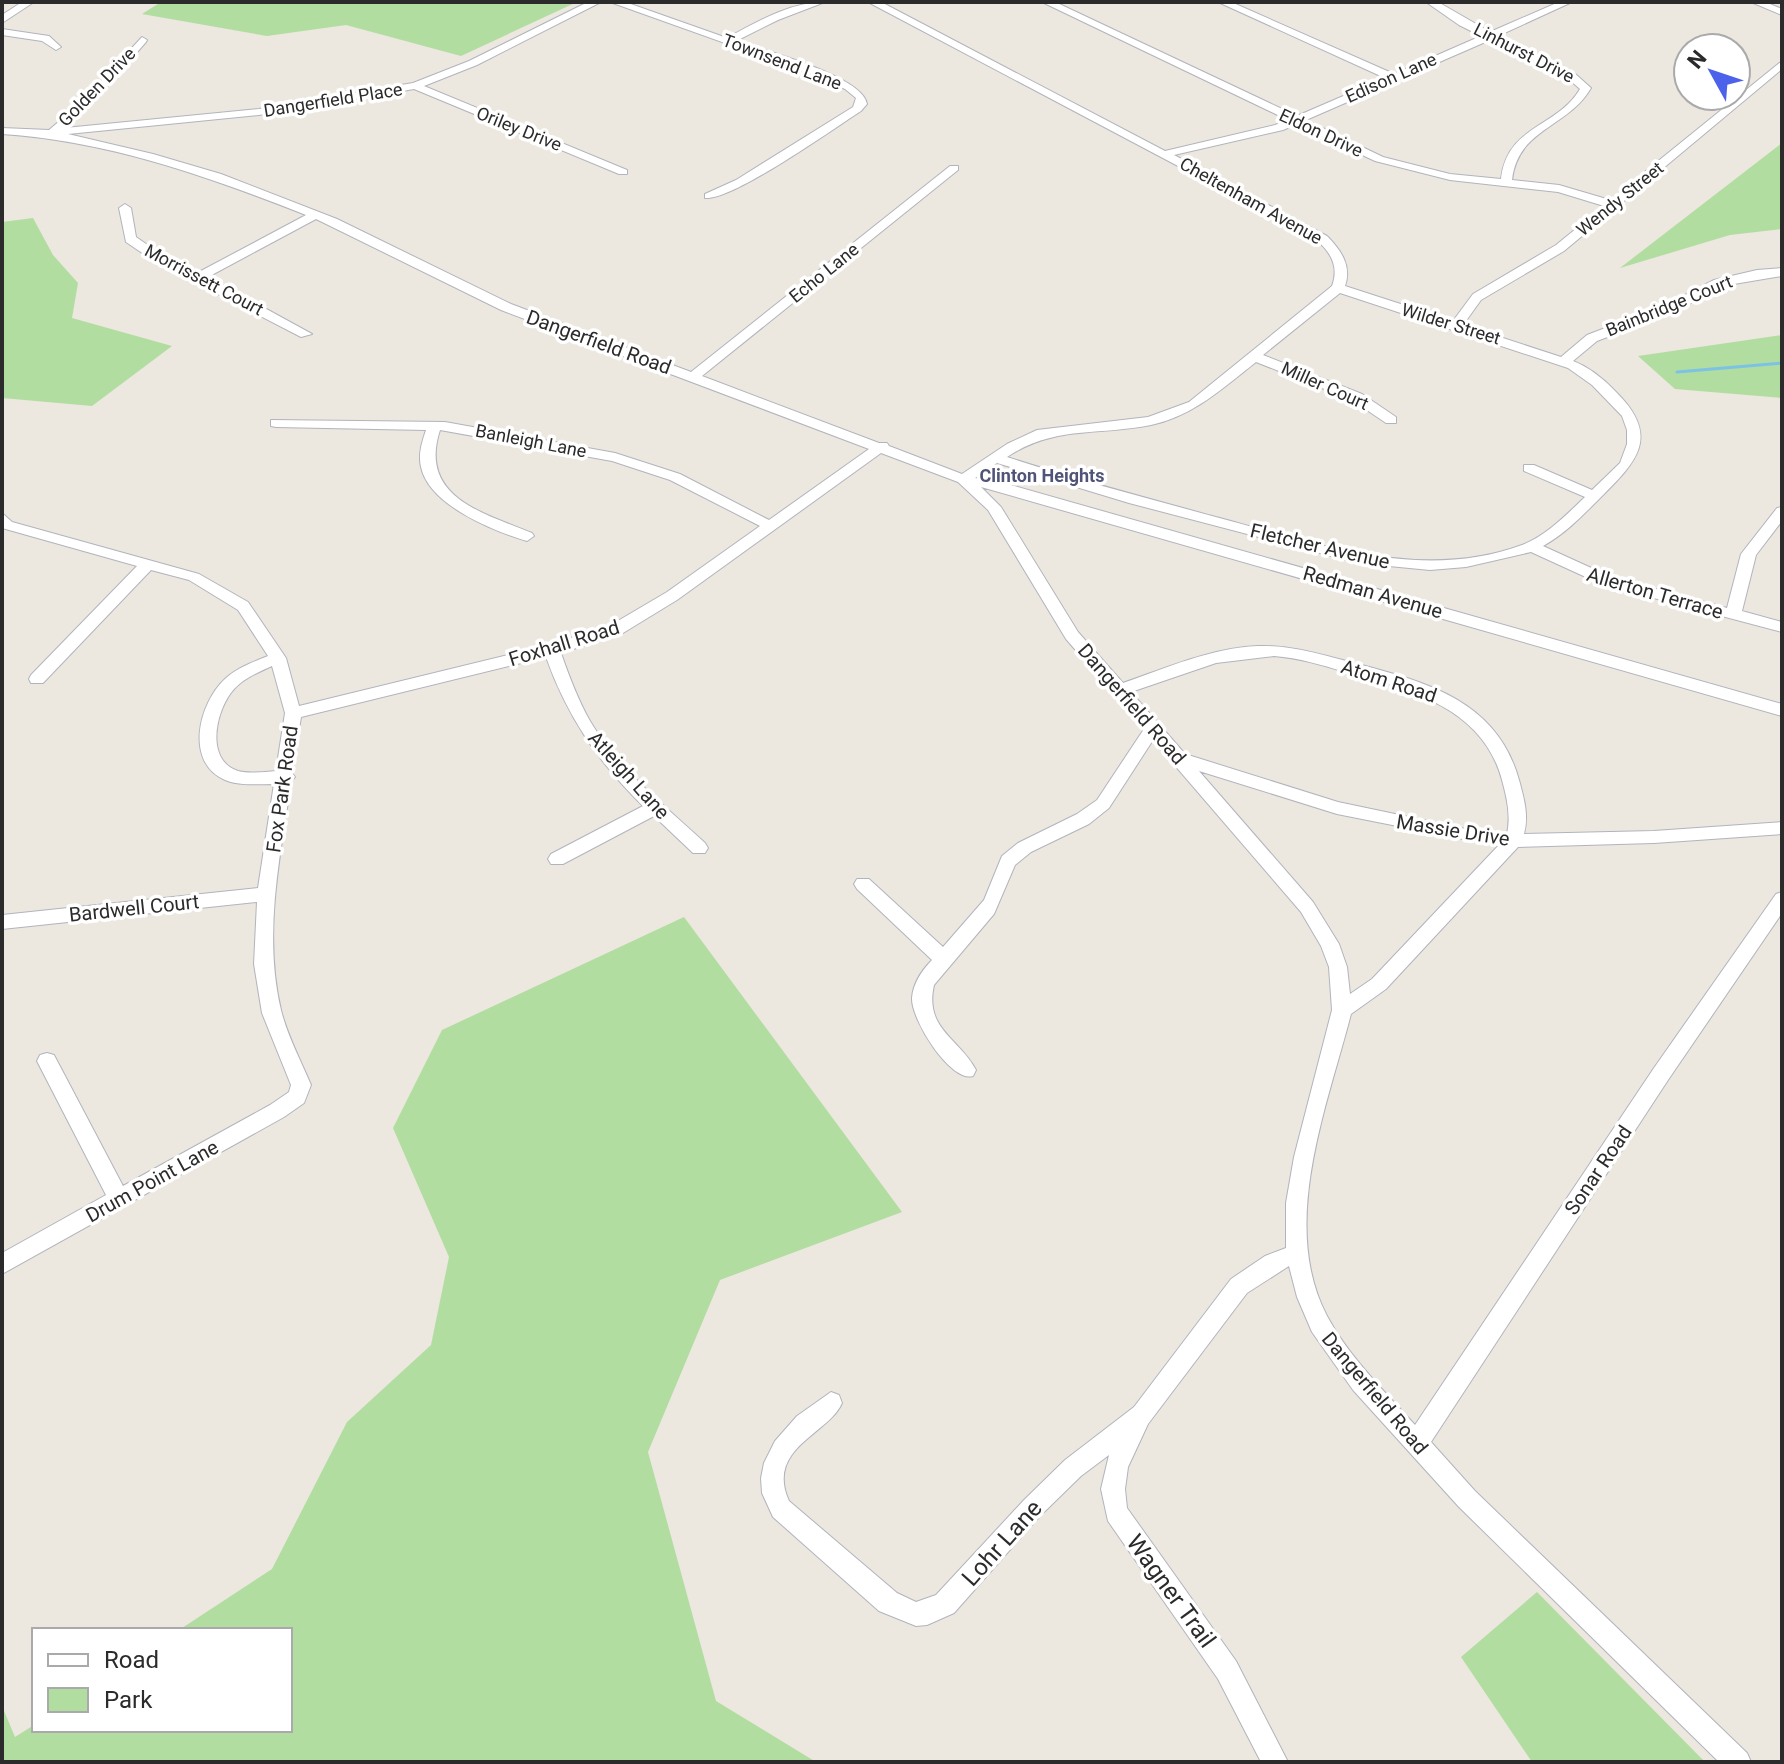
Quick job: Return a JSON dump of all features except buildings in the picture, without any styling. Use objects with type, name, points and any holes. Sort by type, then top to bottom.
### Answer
[{"type":"street","points":[[2,20],[29,2]]},
{"type":"street","name":"Dangerfield Place","points":[[52,134],[248,114],[415,86],[473,63],[596,2]]},
{"type":"street","name":"Townsend Lane","points":[[615,2],[830,78],[854,90],[863,101],[857,109],[740,182],[709,196]]},
{"type":"street","points":[[728,41],[774,18],[820,2]]},
{"type":"street","name":"Cheltenham Avenue","points":[[873,2],[1324,239],[1341,268],[1338,288]]},
{"type":"street","name":"Eldon Drive","points":[[1047,2],[1295,121],[1398,165],[1450,177],[1559,189],[1614,205]]},
{"type":"street","points":[[1223,2],[1392,77]]},
{"type":"street","name":"Linhurst Drive","points":[[1431,2],[1457,20],[1568,73],[1586,88],[1575,103],[1518,146],[1506,168],[1506,183]]},
{"type":"street","name":"Edison Lane","points":[[1165,154],[1265,133],[1567,2]]},
{"type":"street","points":[[1756,2],[1782,12]]},
{"type":"street","points":[[2,32],[45,38],[56,47]]},
{"type":"street","name":"Golden Drive","points":[[52,134],[86,104],[142,40]]},
{"type":"street","name":"Wendy Street","points":[[1456,326],[1477,297],[1560,248],[1782,64]]},
{"type":"street","name":"Oriley Drive","points":[[415,86],[623,172]]},
{"type":"street","name":"Dangerfield Road","points":[[2,131],[52,134],[196,169],[315,215],[506,307],[963,479],[994,507],[1055,612],[1320,926],[1338,967],[1342,1010],[1304,1157],[1296,1203],[1297,1254],[1308,1297],[1331,1344],[1467,1499],[1738,1762]]},
{"type":"street","name":"Echo Lane","points":[[693,377],[954,168]]},
{"type":"street","name":"Morrissett Court","points":[[125,208],[130,239],[158,258],[306,334]]},
{"type":"street","points":[[199,277],[315,215]]},
{"type":"street","name":"Bainbridge Court","points":[[1564,361],[1592,338],[1673,307],[1718,283],[1782,272]]},
{"type":"street","points":[[963,479],[1012,447],[1053,430],[1123,425],[1175,414],[1204,399],[1338,288]]},
{"type":"street","name":"Wilder Street","points":[[1338,288],[1564,361]]},
{"type":"street","name":"Miller Court","points":[[1256,357],[1357,397],[1391,420]]},
{"type":"street","name":"Fletcher Avenue","points":[[997,458],[1127,497],[1376,562],[1461,564],[1532,547],[1553,534],[1623,469],[1631,456],[1634,446],[1632,423],[1622,405],[1606,389],[1564,361]]},
{"type":"street","name":"Banleigh Lane","points":[[276,423],[434,426],[626,460],[675,477],[770,526]]},
{"type":"street","points":[[434,426],[426,443],[426,463],[442,493],[465,510],[527,536]]},
{"type":"street","name":"Foxhall Road","points":[[293,713],[552,650],[634,620],[882,446]]},
{"type":"street","points":[[1529,468],[1594,496]]},
{"type":"street","name":"Redman Avenue","points":[[963,479],[1002,487],[1782,710]]},
{"type":"street","points":[[1733,615],[1749,554],[1782,511]]},
{"type":"street","name":"Fox Park Road","points":[[4,524],[194,577],[243,606],[278,658],[293,713],[263,928],[266,989],[272,1013],[301,1081],[299,1094]]},
{"type":"street","name":"Allerton Terrace","points":[[1532,547],[1606,581],[1782,627]]},
{"type":"street","points":[[37,679],[149,563]]},
{"type":"street","name":"Atleigh Lane","points":[[552,650],[569,696],[594,741],[699,848]]},
{"type":"street","name":"Atom Road","points":[[1120,690],[1220,657],[1275,651],[1425,688],[1453,703],[1494,737],[1513,786],[1519,830],[1513,841]]},
{"type":"street","points":[[278,658],[243,674],[220,695],[207,745],[211,759],[226,773],[249,778],[286,777]]},
{"type":"street","points":[[966,1070],[931,1027],[920,1000],[922,985],[991,906],[1009,859],[1091,814],[1104,803],[1140,742],[1154,729]]},
{"type":"street","name":"Massie Drive","points":[[1180,759],[1337,808],[1454,833],[1513,841],[1668,836],[1782,828]]},
{"type":"street","points":[[557,859],[656,807]]},
{"type":"street","points":[[1342,1010],[1379,984],[1513,841]]},
{"type":"street","points":[[863,884],[943,959]]},
{"type":"street","name":"Bardwell Court","points":[[2,922],[266,894]]},
{"type":"street","name":"Sonar Road","points":[[1416,1444],[1661,1074],[1782,899]]},
{"type":"street","points":[[47,1061],[119,1199]]},
{"type":"street","name":"Drum Point Lane","points":[[2,1264],[277,1111],[299,1094]]},
{"type":"street","name":"Lohr Lane","points":[[831,1403],[798,1428],[788,1441],[774,1471],[771,1487],[774,1497],[781,1509],[877,1593],[907,1612],[927,1613],[945,1604],[1032,1508],[1073,1468],[1142,1415],[1239,1286],[1273,1263],[1297,1254]]},
{"type":"street","name":"Wagner Trail","points":[[1142,1415],[1123,1447],[1114,1473],[1116,1513],[1227,1670],[1275,1762]]},
{"type":"green space","points":[[161,2],[577,2],[461,56],[346,25],[267,36],[142,14]]},
{"type":"green space","points":[[1782,143],[1782,229],[1730,235],[1620,268]]},
{"type":"green space","points":[[33,218],[53,255],[78,283],[72,318],[172,346],[92,406],[2,398],[2,222]]},
{"type":"green space","points":[[1782,335],[1782,398],[1675,389],[1638,356]]},
{"type":"green space","points":[[684,917],[902,1212],[720,1280],[648,1452],[716,1701],[816,1762],[2,1762],[2,1706],[15,1737],[32,1726],[32,1732],[292,1732],[292,1628],[182,1628],[272,1569],[347,1422],[431,1345],[449,1257],[393,1128],[442,1030]]},
{"type":"green space","points":[[1537,1592],[1705,1762],[1532,1762],[1461,1657]]},
{"type":"waterway","points":[[1677,372],[1782,363]]},
{"type":"district","name":"Clinton Heights","points":[[1042,476]]}]
